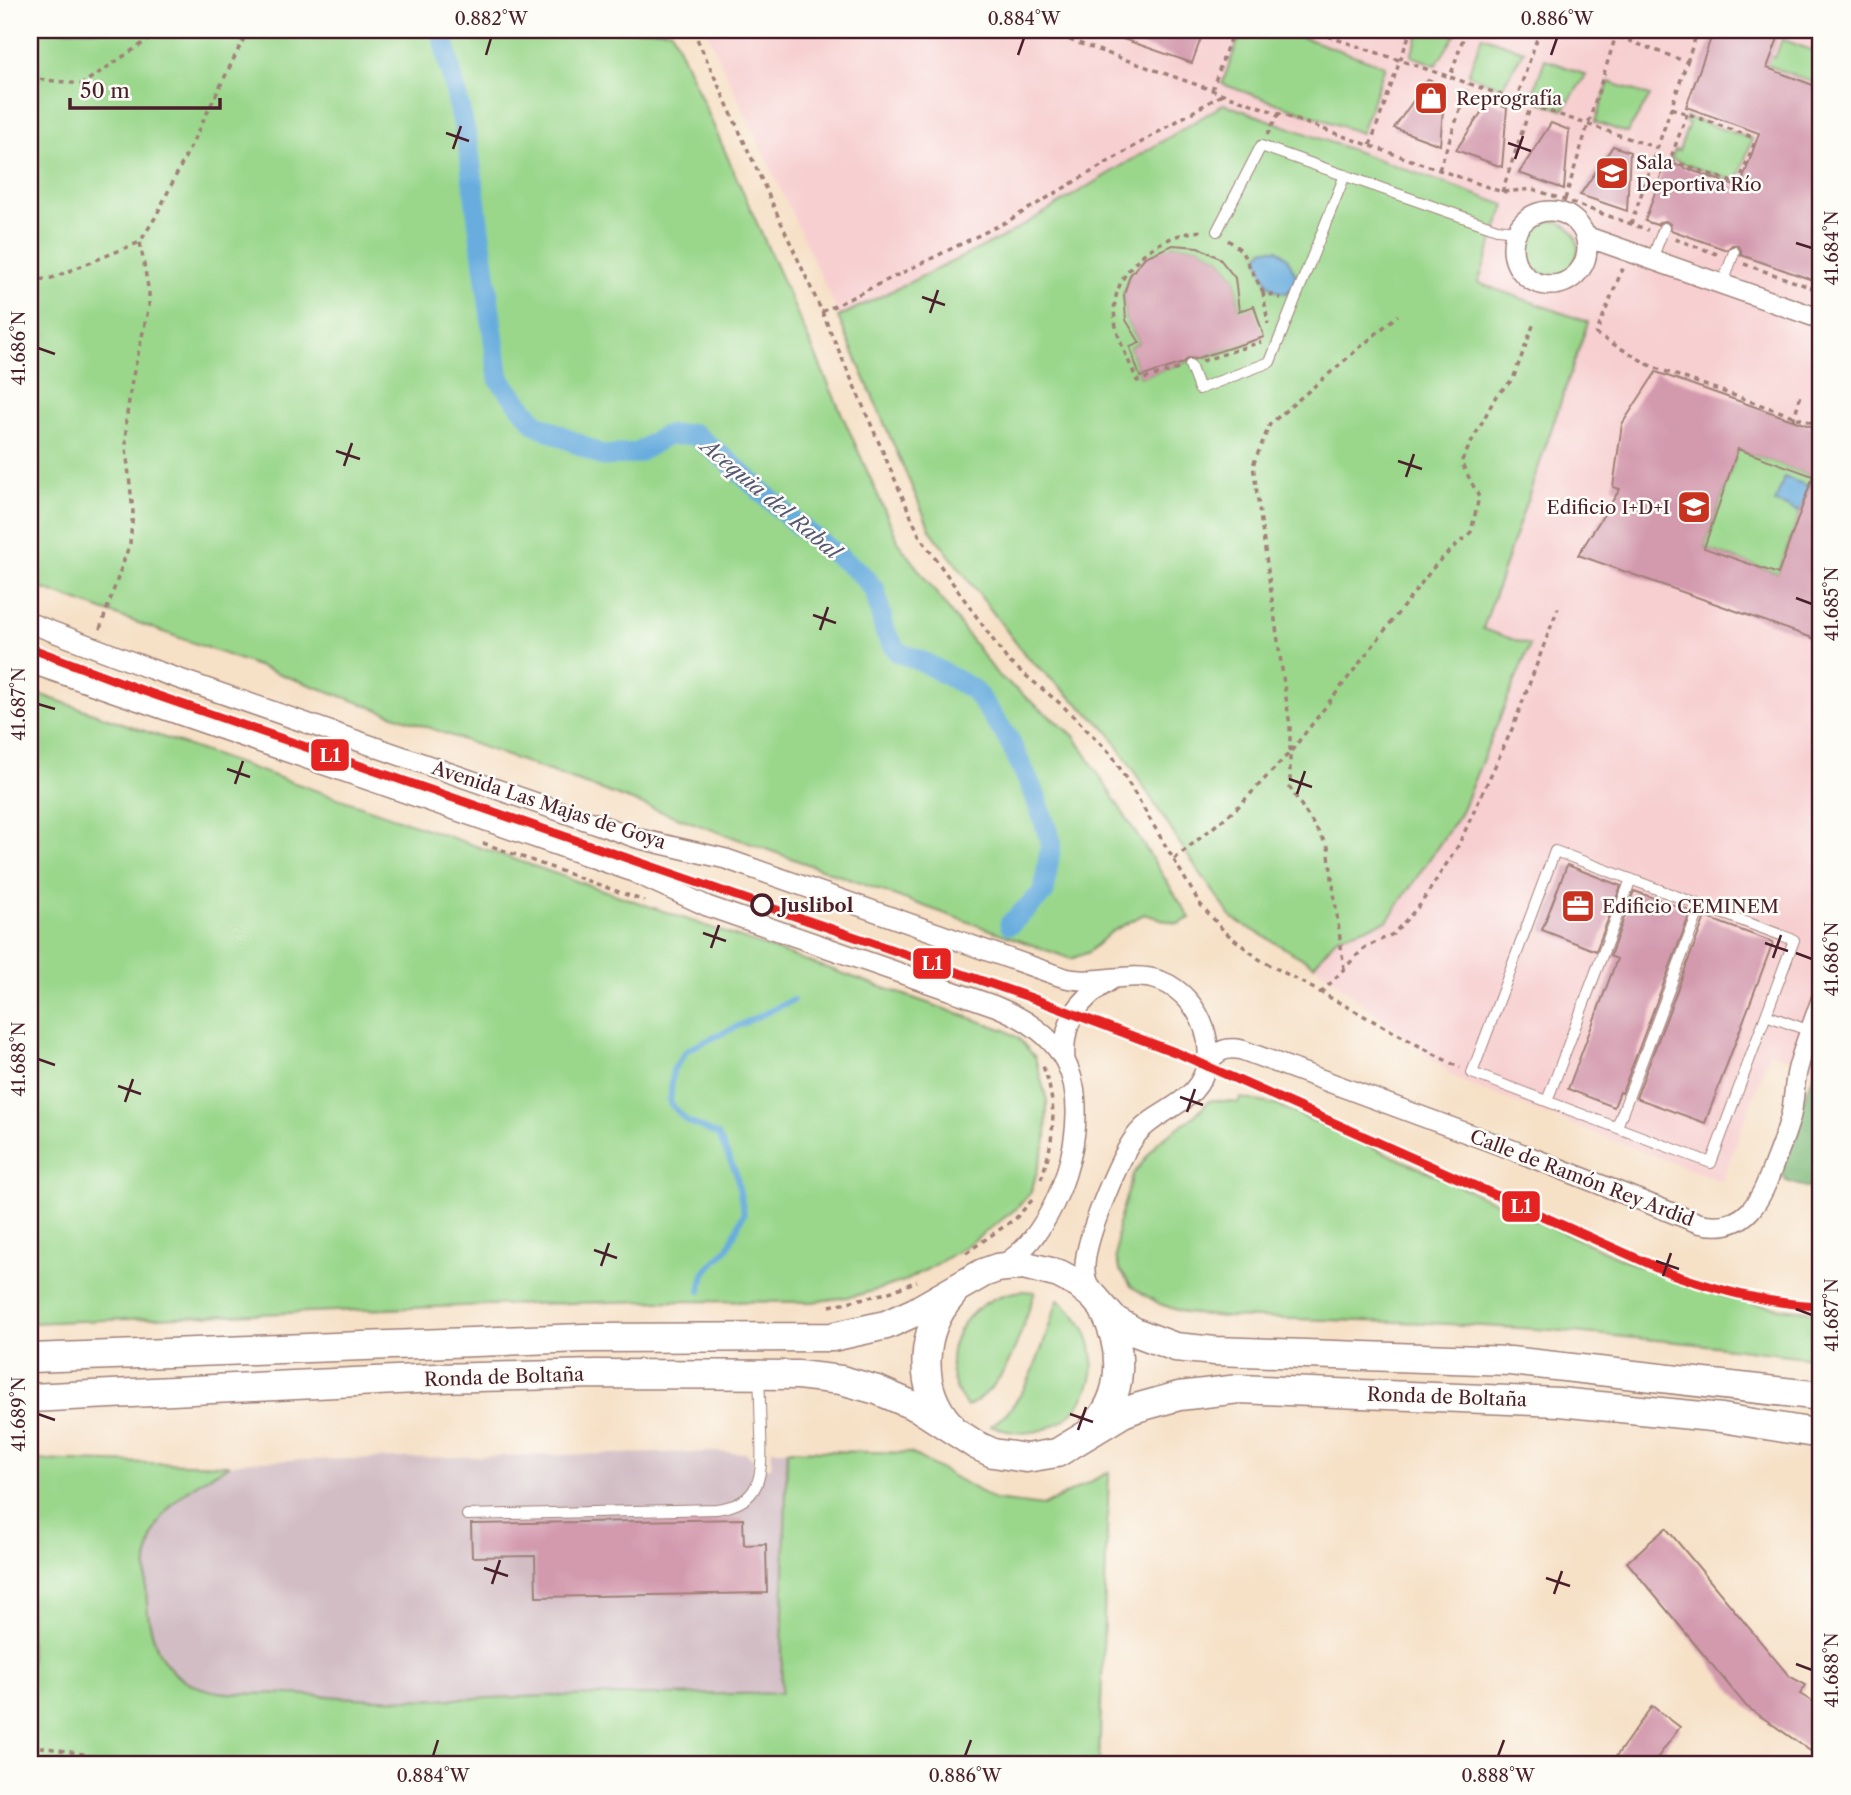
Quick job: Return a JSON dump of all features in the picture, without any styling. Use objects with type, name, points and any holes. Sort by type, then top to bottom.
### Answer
[{"type":"main road","name":"Ronda de Boltaña","points":[[30,1358],[584,1338],[832,1337],[886,1325],[958,1289],[983,1273],[997,1268],[1023,1265],[1059,1274],[1078,1284],[1113,1319],[1135,1332],[1175,1347],[1510,1361],[1783,1394],[1821,1396]]},
{"type":"main road","name":"Ronda de Boltaña","points":[[958,1289],[940,1310],[933,1324],[926,1357],[933,1401],[946,1421],[963,1438]]},
{"type":"main road","name":"Ronda de Boltaña","points":[[1082,1439],[1105,1412],[1116,1384],[1118,1370],[1116,1338],[1098,1302]]},
{"type":"main road","name":"Ronda de Boltaña","points":[[30,1398],[437,1378],[759,1373],[820,1377],[869,1387],[919,1408],[963,1438],[993,1453],[1026,1458],[1057,1453],[1136,1408],[1179,1396],[1219,1389],[1559,1402],[1722,1418],[1821,1434]]},
{"type":"street","points":[[1559,212],[1570,217],[1580,225],[1586,245],[1583,267],[1575,277],[1564,283],[1551,286],[1538,284],[1527,278],[1518,268],[1513,256],[1512,243],[1516,231],[1534,214],[1559,212]]},
{"type":"street","points":[[1586,245],[1600,248],[1614,246],[1821,319]]},
{"type":"street","name":"Avenida Las Majas de Goya","points":[[30,622],[151,669],[640,839],[726,859],[1070,980],[1138,976],[1152,978],[1184,995],[1203,1025],[1208,1046],[1206,1066]]},
{"type":"street","name":"Avenida Las Majas de Goya","points":[[30,663],[631,871],[707,906],[995,1006],[1032,1026],[1065,1061],[1071,1076],[1077,1108],[1076,1127],[1068,1164],[1046,1217],[1018,1253],[997,1268]]},
{"type":"street","name":"Avenida Las Majas de Goya","points":[[1065,1061],[1066,1038],[1074,1013],[1085,998],[1112,979]]},
{"type":"street","name":"Calle de Ramón Rey Ardid","points":[[1206,1066],[1221,1050],[1242,1050],[1510,1149],[1698,1223],[1724,1226],[1745,1216],[1761,1198],[1790,1119],[1798,1068],[1821,1000]]},
{"type":"street","points":[[1098,1302],[1085,1273],[1086,1253],[1119,1165],[1139,1132],[1192,1092],[1206,1066]]},
{"type":"lane","points":[[1217,231],[1261,146],[1497,229],[1516,231]]},
{"type":"lane","points":[[1190,365],[1199,389],[1270,362],[1345,175]]},
{"type":"lane","points":[[1652,259],[1664,228]]},
{"type":"lane","points":[[1723,284],[1734,252]]},
{"type":"lane","points":[[1555,851],[1701,905],[1794,940],[1711,1163],[1472,1073],[1555,851]]},
{"type":"lane","points":[[1547,1101],[1631,879]]},
{"type":"lane","points":[[1617,1128],[1701,905]]},
{"type":"lane","points":[[1766,1015],[1810,1031]]},
{"type":"lane","points":[[467,1515],[716,1509],[738,1504],[756,1488],[761,1474],[759,1373]]},
{"type":"path","points":[[30,80],[82,84],[163,30]]},
{"type":"path","points":[[30,281],[52,278],[140,242],[155,218],[248,30]]},
{"type":"path","points":[[692,30],[822,312],[920,537],[1008,661],[1062,705],[1112,755],[1200,904],[1225,932],[1259,959],[1472,1073]]},
{"type":"path","points":[[1041,30],[1502,192],[1533,189],[1630,224],[1698,30]]},
{"type":"path","points":[[1212,90],[1233,30]]},
{"type":"path","points":[[1309,30],[1657,148]]},
{"type":"path","points":[[1370,145],[1410,30]]},
{"type":"path","points":[[1450,77],[1466,30]]},
{"type":"path","points":[[1516,100],[1540,30]]},
{"type":"path","points":[[1600,30],[1687,62]]},
{"type":"path","points":[[1565,199],[1616,35]]},
{"type":"path","points":[[1439,170],[1469,84]]},
{"type":"path","points":[[822,312],[1008,220],[1223,94]]},
{"type":"path","points":[[1502,192],[1531,105]]},
{"type":"path","points":[[1671,108],[1756,139],[1740,183],[1670,160],[1686,114]]},
{"type":"path","points":[[1261,146],[1279,113]]},
{"type":"path","points":[[1269,327],[1263,292],[1256,275],[1241,250],[1217,231],[1183,233],[1152,247],[1135,260],[1118,291],[1114,308],[1115,323],[1137,381],[1271,339]]},
{"type":"path","points":[[97,638],[130,543],[134,512],[126,448],[126,421],[132,380],[149,306],[140,242]]},
{"type":"path","points":[[1622,270],[1596,334],[1653,367],[1821,426]]},
{"type":"path","points":[[1263,292],[1276,298],[1296,298]]},
{"type":"path","points":[[1344,969],[1328,847],[1290,788],[1290,726],[1253,465],[1269,424],[1398,315]]},
{"type":"path","points":[[1174,859],[1236,809],[1290,751],[1437,563],[1471,532],[1479,497],[1461,462],[1496,396],[1513,379],[1534,323]]},
{"type":"path","points":[[1793,418],[1802,392]]},
{"type":"path","points":[[1321,993],[1364,948],[1393,934],[1420,905],[1458,846],[1513,727],[1558,608]]},
{"type":"path","points":[[476,840],[647,902]]},
{"type":"path","points":[[1038,1186],[1048,1154],[1053,1122],[1053,1095],[1040,1061]]},
{"type":"path","points":[[1045,1186],[1049,1175]]},
{"type":"path","points":[[1037,1204],[1041,1196]]},
{"type":"path","points":[[960,1256],[1010,1223],[1033,1198]]},
{"type":"path","points":[[830,1306],[887,1293],[922,1279]]},
{"type":"path","points":[[30,1745],[83,1754],[114,1765]]},
{"type":"shaded area","points":[[706,30],[1821,30],[1821,1070],[1770,1052],[1722,1181],[1459,1080],[1314,965],[1232,918],[1184,850],[1109,732],[1026,656],[931,531],[829,293]]},
{"type":"shaded area","points":[[772,1450],[787,1450],[781,1693],[380,1699],[285,1693],[223,1693],[201,1688],[181,1679],[167,1663],[153,1636],[146,1584],[147,1561],[154,1532],[161,1517],[178,1497],[201,1479],[230,1465],[249,1461],[716,1452],[746,1453],[754,1460],[754,1467],[771,1467]]},
{"type":"green space","points":[[30,30],[671,30],[900,545],[997,674],[1074,736],[1190,918],[1178,924],[1144,914],[1111,932],[1089,952],[1071,959],[30,584]]},
{"type":"green space","points":[[1242,30],[1281,30],[1385,66],[1361,133],[1222,84]]},
{"type":"green space","points":[[1420,30],[1458,30],[1436,65],[1411,56]]},
{"type":"green space","points":[[1482,36],[1524,51],[1502,87],[1468,75]]},
{"type":"green space","points":[[1715,36],[1775,58],[1782,39],[1821,54],[1821,85],[1712,45]]},
{"type":"green space","points":[[1545,59],[1586,75],[1563,110],[1531,99]]},
{"type":"green space","points":[[1609,82],[1650,96],[1627,133],[1595,122]]},
{"type":"green space","points":[[1224,104],[1505,205],[1478,283],[1588,322],[1483,629],[1530,645],[1460,814],[1387,921],[1337,937],[1314,965],[1232,918],[1184,850],[1109,732],[1026,656],[931,531],[838,317],[1007,235]],"holes":[[[1173,245],[1198,247],[1219,258],[1235,278],[1239,311],[1263,337],[1140,377],[1130,347],[1140,343],[1126,320],[1124,294],[1130,275]]]},
{"type":"green space","points":[[1686,117],[1752,139],[1737,182],[1671,159],[1675,150],[1679,151],[1689,123],[1685,122]]},
{"type":"green space","points":[[1551,221],[1570,229],[1578,248],[1570,267],[1551,275],[1532,267],[1524,248],[1532,229]]},
{"type":"green space","points":[[1738,449],[1813,476],[1778,574],[1704,548]]},
{"type":"green space","points":[[30,691],[1005,1030],[1018,1038],[1035,1057],[1047,1101],[1046,1140],[1031,1192],[1017,1208],[972,1242],[907,1280],[854,1296],[812,1302],[654,1301],[487,1305],[30,1323]]},
{"type":"green space","points":[[1816,1068],[1821,1070],[1821,1192],[1786,1181],[1779,1166]]},
{"type":"green space","points":[[1241,1098],[1276,1105],[1615,1256],[1681,1282],[1750,1302],[1821,1312],[1821,1359],[1552,1330],[1224,1317],[1186,1313],[1160,1304],[1132,1287],[1119,1269],[1116,1257],[1118,1224],[1133,1175],[1159,1141],[1193,1117],[1209,1101],[1239,1103]]},
{"type":"green space","points":[[1022,1291],[1035,1292],[1011,1357],[994,1385],[967,1407],[956,1388],[951,1369],[952,1350],[958,1332],[969,1317],[983,1305],[1001,1296]]},
{"type":"green space","points":[[1058,1300],[1080,1322],[1091,1347],[1092,1372],[1084,1396],[1069,1415],[1048,1428],[1021,1433],[991,1426],[1017,1401],[1026,1385],[1041,1352]]},
{"type":"green space","points":[[787,1450],[911,1453],[995,1500],[1043,1506],[1109,1472],[1099,1765],[30,1765],[30,1460],[230,1465],[195,1486],[168,1509],[152,1539],[147,1558],[146,1593],[153,1636],[165,1661],[173,1672],[184,1680],[209,1690],[235,1693],[441,1699],[781,1693]]},
{"type":"water","points":[[1264,249],[1278,249],[1287,258],[1296,275],[1294,286],[1287,293],[1275,290],[1266,281],[1258,256]]},
{"type":"water","points":[[1784,477],[1809,486],[1800,512],[1775,503]]},
{"type":"building","points":[[1103,30],[1204,30],[1192,63]]},
{"type":"building","points":[[1714,30],[1781,30],[1767,68],[1821,88],[1821,283],[1741,255],[1737,245],[1732,245],[1727,250],[1671,230],[1666,221],[1657,225],[1645,221],[1666,161],[1740,188],[1759,133],[1686,107]]},
{"type":"building","points":[[1428,80],[1445,86],[1440,145],[1394,128]]},
{"type":"building","points":[[1489,101],[1507,108],[1502,167],[1456,150]]},
{"type":"building","points":[[1551,123],[1569,130],[1564,189],[1519,173]]},
{"type":"building","name":"Sala Deportiva Río","points":[[1613,146],[1630,152],[1627,211],[1580,195]]},
{"type":"building","points":[[1173,245],[1198,247],[1219,258],[1235,278],[1239,311],[1254,306],[1264,337],[1195,359],[1188,358],[1183,363],[1140,377],[1130,347],[1140,343],[1126,320],[1124,294],[1130,275],[1145,257]]},
{"type":"building","name":"Edificio I+D+I","points":[[1656,372],[1821,430],[1821,641],[1578,555],[1620,489],[1613,487],[1622,424]],"holes":[[[1738,449],[1813,476],[1778,574],[1704,548]]]},
{"type":"building","name":"Edificio CEMINEM","points":[[1567,865],[1621,886],[1596,951],[1542,930]]},
{"type":"building","points":[[1634,891],[1691,911],[1622,1093],[1620,1092],[1614,1107],[1568,1089],[1617,959],[1610,956]]},
{"type":"building","points":[[1705,917],[1773,942],[1705,1123],[1636,1098]]},
{"type":"building","points":[[743,1519],[744,1545],[766,1544],[767,1593],[536,1597],[535,1556],[472,1557],[471,1524]]},
{"type":"building","points":[[1666,1528],[1789,1676],[1806,1685],[1800,1694],[1821,1707],[1821,1737],[1812,1752],[1746,1706],[1627,1562]]},
{"type":"building","points":[[1652,1706],[1680,1727],[1652,1765],[1610,1765]]},
{"type":"waterway","name":"Acequia del Rabal","points":[[441,30],[468,144],[499,379],[536,424],[603,456],[637,453],[665,436],[694,434],[797,524],[860,573],[875,590],[885,632],[898,652],[925,663],[974,690],[1008,738],[1035,795],[1051,842],[1044,892],[1010,924]]},
{"type":"waterway","points":[[700,1291],[704,1273],[728,1248],[744,1213],[736,1173],[718,1135],[687,1121],[670,1103],[673,1070],[687,1050],[793,1000]]},
{"type":"transit line","name":"L1","points":[[30,648],[144,691],[1029,997],[1180,1054],[1672,1274],[1745,1296],[1821,1306]]},
{"type":"place","name":"Reprografía","points":[[1431,98]]},
{"type":"place","name":"Sala Deportiva Río","points":[[1612,173]]},
{"type":"place","name":"Edificio I+D+I","points":[[1694,507]]},
{"type":"place","name":"Juslibol","points":[[762,905]]},
{"type":"place","name":"Edificio CEMINEM","points":[[1578,906]]}]
